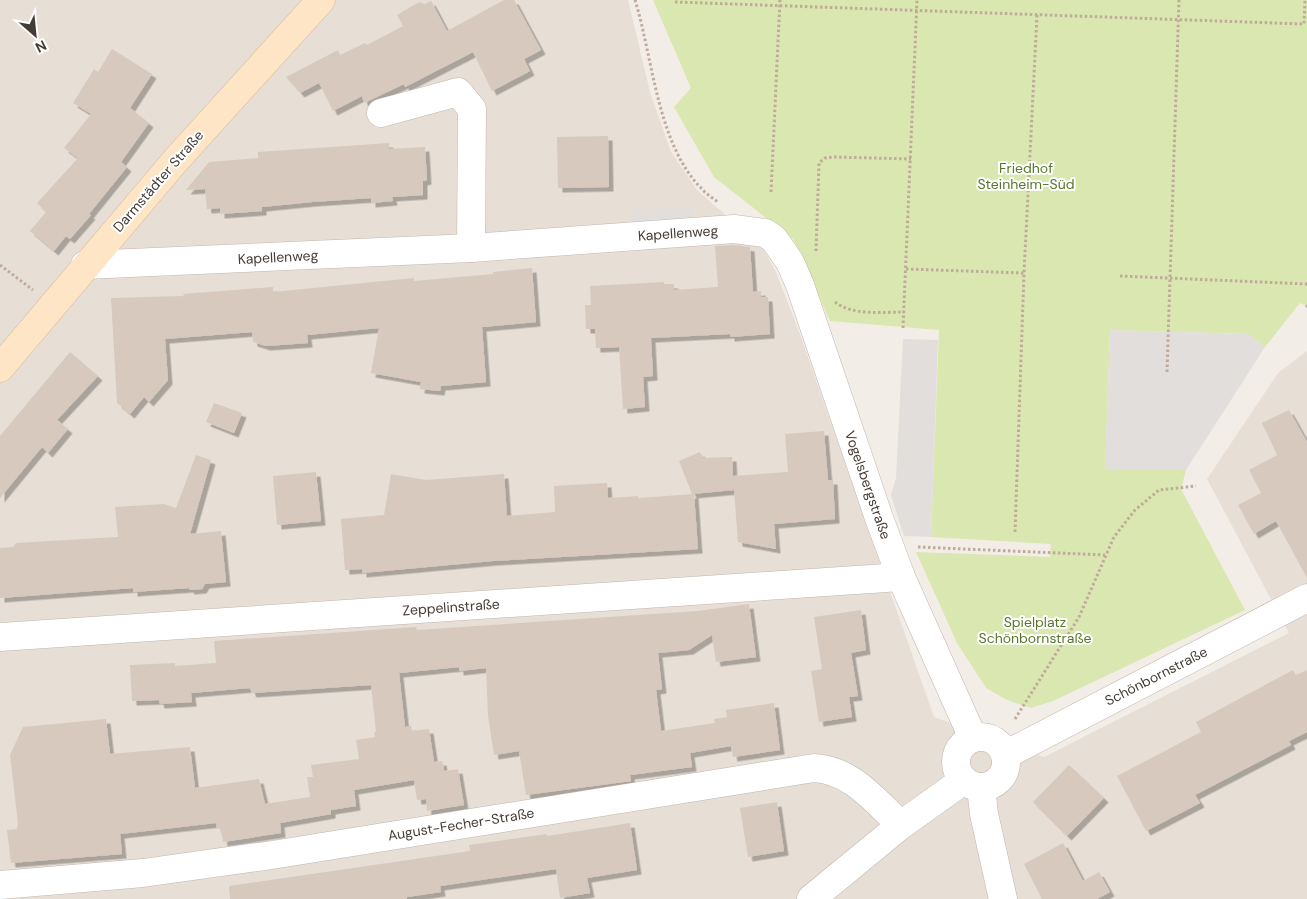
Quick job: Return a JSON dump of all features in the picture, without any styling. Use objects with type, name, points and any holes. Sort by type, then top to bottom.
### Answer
[{"type":"street","name":"Darmstädter Straße","points":[[0,368],[85,265],[234,94],[321,0]]},
{"type":"street","points":[[381,112],[458,92],[472,110],[471,248]]},
{"type":"street","name":"Kapellenweg","points":[[85,265],[471,248],[734,229],[766,234]]},
{"type":"street","name":"Vogelsbergstraße","points":[[766,234],[781,248],[800,285],[901,578],[992,746]]},
{"type":"street","name":"Zeppelinstraße","points":[[0,637],[901,578]]},
{"type":"street","name":"Schönbornstraße","points":[[972,783],[959,774],[956,759],[962,745],[992,746],[1307,598]]},
{"type":"street","points":[[811,899],[902,825],[972,783],[990,785],[1001,776],[1004,770],[992,746]]},
{"type":"street","name":"August-Fecher-Straße","points":[[0,885],[134,874],[263,856],[806,768],[826,768],[843,775],[858,784],[902,825]]},
{"type":"street","points":[[972,783],[984,814],[1003,899]]},
{"type":"path","points":[[635,0],[665,122],[672,141],[701,189],[727,208]]},
{"type":"path","points":[[771,192],[780,0]]},
{"type":"path","points":[[903,328],[916,0]]},
{"type":"path","points":[[1167,372],[1179,0]]},
{"type":"path","points":[[675,2],[1304,24],[1305,0]]},
{"type":"path","points":[[1015,532],[1024,273],[1037,15]]},
{"type":"path","points":[[816,259],[819,163],[825,158],[834,157],[911,159]]},
{"type":"path","points":[[0,265],[53,305]]},
{"type":"path","points":[[906,270],[1024,273]]},
{"type":"path","points":[[1120,276],[1307,284]]},
{"type":"path","points":[[832,298],[837,304],[848,309],[904,312]]},
{"type":"path","points":[[1307,305],[1307,310]]},
{"type":"path","points":[[992,746],[1079,617],[1105,554],[1114,537],[1135,510],[1159,490],[1196,486]]},
{"type":"path","points":[[889,546],[1105,554]]},
{"type":"shaded area","points":[[0,0],[628,0],[650,92],[671,152],[697,190],[762,247],[775,270],[797,326],[934,717],[1044,757],[1289,633],[1207,479],[1278,373],[1307,351],[1307,899],[0,899]]},
{"type":"shaded area","points":[[691,208],[692,232],[633,236],[631,210]]},
{"type":"shaded area","points":[[1110,330],[1248,334],[1265,347],[1186,470],[1105,470]]},
{"type":"shaded area","points":[[903,339],[938,340],[931,537],[904,536],[891,495],[896,478]]},
{"type":"green space","name":"Friedhof Steinheim-Süd","points":[[653,0],[1307,0],[1307,306],[1300,303],[1265,347],[1248,334],[1110,330],[1105,470],[1186,470],[1181,489],[1245,610],[1053,701],[1031,708],[1007,700],[986,688],[957,643],[916,552],[1050,557],[1051,544],[931,537],[939,330],[830,321],[793,239],[714,177],[674,107],[691,88]]},
{"type":"building","points":[[504,0],[514,0],[541,50],[524,59],[530,71],[492,91],[473,52],[405,87],[404,84],[364,103],[362,96],[333,111],[319,83],[300,93],[286,77],[338,50],[340,55],[365,43],[367,45],[403,26],[397,15],[419,2],[425,4],[431,1],[447,31]]},
{"type":"building","points":[[112,49],[152,74],[130,108],[149,123],[121,162],[127,167],[89,214],[91,215],[70,239],[66,236],[54,251],[30,231],[46,212],[37,203],[78,158],[64,148],[91,114],[73,103],[94,69],[98,72]]},
{"type":"building","points":[[608,136],[609,187],[558,188],[557,137]]},
{"type":"building","points":[[389,143],[389,149],[425,147],[427,180],[423,181],[423,195],[392,197],[393,201],[371,203],[371,198],[312,202],[262,207],[262,211],[220,214],[220,208],[207,209],[205,189],[186,190],[209,162],[258,158],[258,152]]},
{"type":"building","points":[[734,245],[750,247],[753,292],[761,291],[761,297],[768,297],[770,334],[730,337],[730,334],[651,338],[653,376],[643,377],[645,407],[623,409],[619,347],[596,348],[595,329],[586,329],[585,305],[591,305],[590,286],[664,282],[664,284],[674,284],[674,290],[718,287],[715,246]]},
{"type":"building","points":[[532,268],[536,322],[482,327],[486,382],[441,386],[440,391],[420,389],[421,382],[371,373],[379,328],[307,335],[308,343],[266,346],[253,342],[252,332],[165,339],[168,380],[149,402],[144,397],[130,414],[117,403],[111,298],[184,296],[183,294],[273,287],[273,292],[414,278],[414,281],[493,274],[493,272]]},
{"type":"building","points":[[70,352],[98,376],[57,420],[68,429],[48,453],[42,447],[0,498],[0,436]]},
{"type":"building","points":[[214,403],[242,413],[234,433],[206,422]]},
{"type":"building","points":[[1289,410],[1307,442],[1307,578],[1276,521],[1254,534],[1238,505],[1261,493],[1249,470],[1277,455],[1262,423]]},
{"type":"building","points":[[824,431],[828,480],[833,480],[835,519],[774,524],[776,549],[738,542],[734,490],[692,494],[679,461],[700,452],[703,458],[732,457],[733,476],[788,472],[785,434]]},
{"type":"building","points":[[196,455],[211,460],[190,534],[221,531],[226,582],[205,584],[202,589],[190,590],[189,588],[133,592],[133,588],[0,598],[0,548],[13,547],[16,543],[118,537],[115,507],[164,504],[176,508]]},
{"type":"building","points":[[316,472],[321,521],[277,525],[273,476]]},
{"type":"building","points":[[391,474],[426,480],[504,474],[507,516],[555,512],[554,486],[607,483],[608,498],[694,494],[698,549],[493,561],[362,573],[362,569],[345,570],[341,519],[384,515]]},
{"type":"building","points":[[749,604],[756,657],[716,662],[712,635],[689,650],[658,653],[662,689],[656,690],[661,731],[715,723],[714,719],[727,717],[726,710],[774,703],[780,750],[733,757],[731,746],[690,753],[692,767],[630,775],[631,781],[526,795],[519,751],[494,755],[488,716],[486,668],[459,671],[459,667],[399,673],[405,727],[411,726],[412,731],[429,729],[434,762],[442,761],[444,771],[458,769],[464,805],[427,811],[426,799],[417,800],[414,780],[354,790],[356,806],[331,810],[331,814],[280,823],[281,833],[223,842],[221,828],[217,829],[216,823],[120,834],[122,854],[11,863],[7,830],[17,829],[18,823],[10,755],[23,727],[106,719],[110,754],[190,747],[195,788],[259,779],[265,804],[310,797],[307,777],[313,777],[311,765],[359,759],[356,740],[375,737],[371,685],[252,693],[250,688],[191,693],[192,702],[160,704],[159,700],[132,701],[130,665],[175,663],[175,666],[216,663],[214,641],[416,627],[417,630],[698,611]]},
{"type":"building","points":[[861,610],[866,650],[851,653],[858,696],[849,697],[852,717],[819,722],[811,671],[822,669],[814,617]]},
{"type":"building","points":[[1293,670],[1296,675],[1307,670],[1307,732],[1289,741],[1291,745],[1195,795],[1200,803],[1146,831],[1117,776],[1201,732],[1196,722]]},
{"type":"building","points":[[1069,765],[1104,798],[1067,836],[1033,802]]},
{"type":"building","points":[[777,802],[784,851],[748,857],[740,808]]},
{"type":"building","points":[[630,823],[637,870],[587,878],[590,893],[560,898],[556,869],[440,886],[441,892],[407,897],[407,899],[230,899],[229,886],[470,851],[469,845],[547,834],[547,836]]},
{"type":"building","points":[[1063,843],[1083,881],[1099,872],[1110,892],[1097,899],[1042,899],[1024,864]]},
{"type":"park label","name":"Spielplatz Schönbornstraße","points":[[1035,630]]}]
